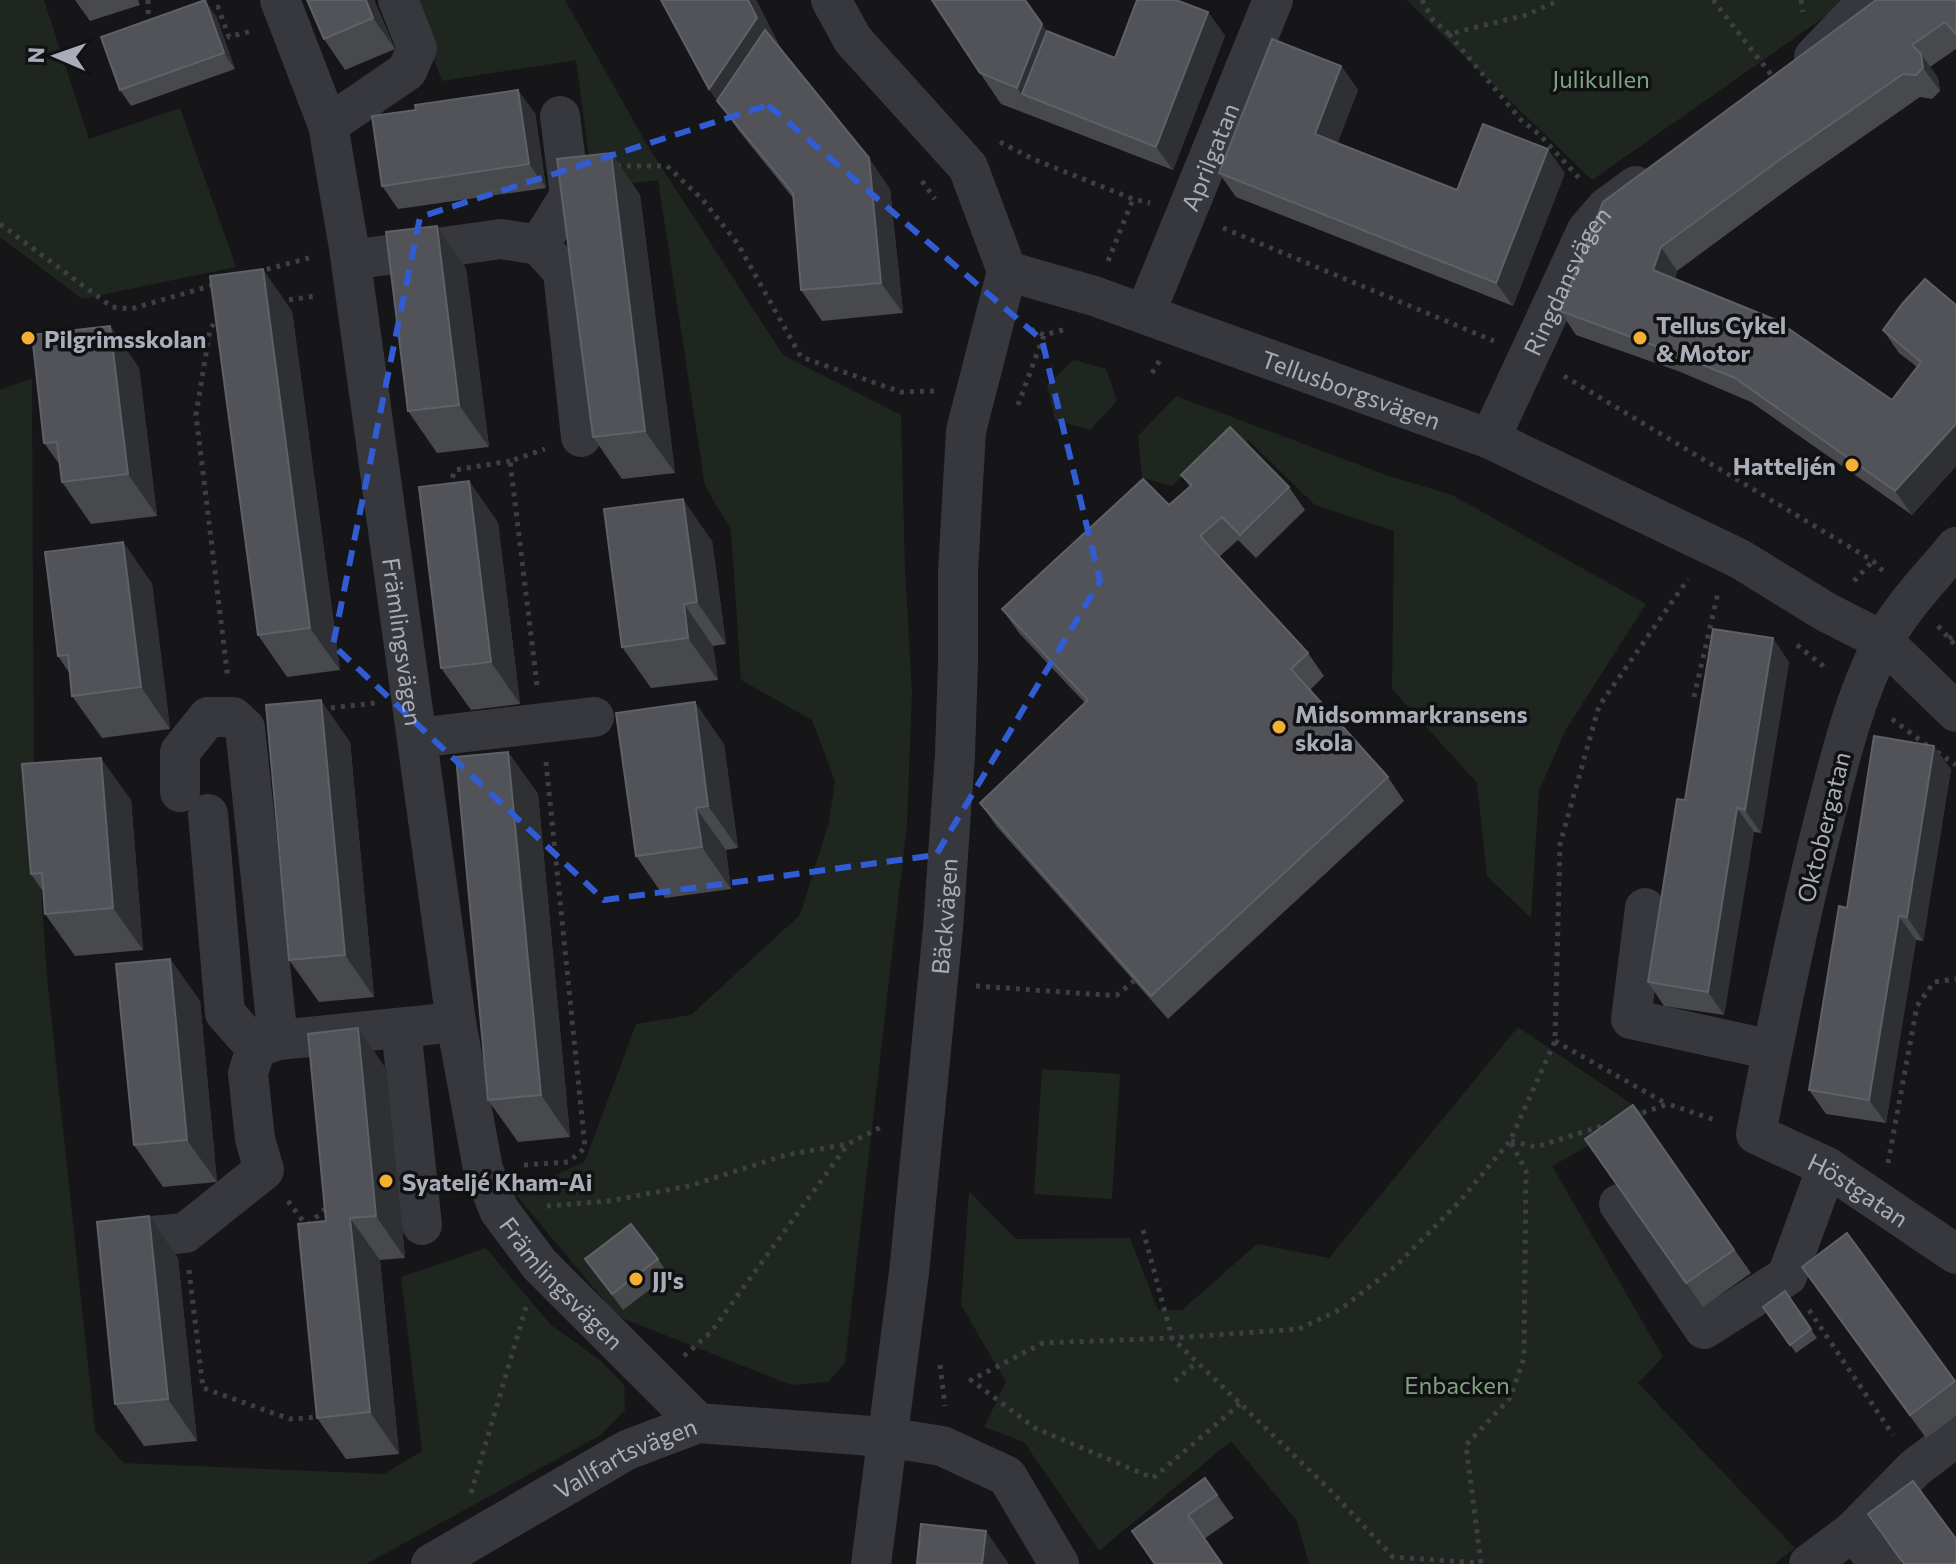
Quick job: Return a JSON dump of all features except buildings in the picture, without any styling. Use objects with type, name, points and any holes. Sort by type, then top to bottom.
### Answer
[{"type":"street","points":[[328,125],[407,71],[417,48],[398,0]]},
{"type":"street","points":[[831,0],[853,40],[968,167],[1007,271]]},
{"type":"street","name":"Aprilgatan","points":[[1145,314],[1273,0]]},
{"type":"street","points":[[1778,83],[1817,54],[1857,12],[1862,0]]},
{"type":"street","name":"Främlingsvägen","points":[[284,11],[328,125],[353,275],[456,1022],[483,1169],[499,1210],[539,1264],[698,1423]]},
{"type":"street","points":[[539,245],[570,195],[560,116]]},
{"type":"street","name":"Ringdansvägen","points":[[1490,439],[1587,230],[1606,208],[1667,164]]},
{"type":"street","points":[[353,275],[501,239],[539,245],[563,272],[581,437]]},
{"type":"street","name":"Tellusborgsvägen","points":[[1007,271],[1094,296],[1490,439],[1740,559],[1826,612],[1883,641],[1956,712]]},
{"type":"street","name":"Bäckvägen","points":[[871,1564],[885,1437],[909,1273],[943,928],[955,754],[958,572],[966,431],[1007,271]]},
{"type":"street","name":"Oktobergatan","points":[[1756,1134],[1807,888],[1848,727],[1883,641],[1912,599],[1956,547]]},
{"type":"street","points":[[168,1235],[264,1170],[255,1139],[248,1073],[267,1044],[245,728],[233,717],[208,717],[180,752],[194,803],[225,1013],[267,1044],[456,1022]]},
{"type":"street","points":[[417,738],[594,717]]},
{"type":"street","points":[[1645,908],[1631,1019],[1772,1050]]},
{"type":"street","points":[[401,1028],[422,1225]]},
{"type":"street","name":"Höstgatan","points":[[1756,1134],[1827,1167],[1956,1254]]},
{"type":"street","points":[[1619,1204],[1704,1329],[1787,1276],[1827,1167]]},
{"type":"street","name":"Vallfartsvägen","points":[[442,1558],[627,1450],[698,1423],[885,1437],[942,1446],[1007,1476],[1059,1564]]},
{"type":"street","points":[[1809,1564],[1852,1532],[1915,1468],[1956,1437]]},
{"type":"street","points":[[1852,1532],[1881,1564]]},
{"type":"path","points":[[148,0],[153,24],[166,20]]},
{"type":"path","points":[[1422,0],[1433,20],[1449,34],[1512,110],[1540,135],[1606,208]]},
{"type":"path","points":[[1449,34],[1526,15],[1560,0]]},
{"type":"path","points":[[1713,0],[1778,83]]},
{"type":"path","points":[[205,10],[218,7],[229,37],[284,11]]},
{"type":"path","points":[[993,139],[1033,159],[1133,199],[1187,212],[1530,356],[1873,561]]},
{"type":"path","points":[[608,167],[667,166],[702,199],[738,244],[801,357],[901,392],[948,390]]},
{"type":"path","points":[[920,178],[938,203]]},
{"type":"path","points":[[0,224],[112,307],[131,309],[218,284]]},
{"type":"path","points":[[246,276],[265,270]]},
{"type":"path","points":[[265,303],[353,275]]},
{"type":"path","points":[[227,312],[219,316],[210,329],[196,415],[233,717]]},
{"type":"path","points":[[1044,335],[1069,328]]},
{"type":"path","points":[[1147,354],[1173,363]]},
{"type":"path","points":[[1152,373],[1160,360]]},
{"type":"path","points":[[445,497],[455,470],[510,461],[581,437]]},
{"type":"path","points":[[483,1169],[568,1162],[585,1148],[542,723],[510,461]]},
{"type":"path","points":[[1676,572],[1698,583]]},
{"type":"path","points":[[1240,1404],[1153,1478],[1035,1428],[971,1380],[1043,1343],[1299,1329],[1341,1309],[1396,1266],[1459,1202],[1510,1141],[1555,1041],[1560,844],[1599,706],[1688,579]]},
{"type":"path","points":[[1708,588],[1730,600]]},
{"type":"path","points":[[1694,697],[1718,592]]},
{"type":"path","points":[[1956,633],[1949,639],[1956,646]]},
{"type":"path","points":[[1788,639],[1956,765]]},
{"type":"path","points":[[306,711],[411,698]]},
{"type":"path","points":[[1881,1203],[1917,1006],[1934,982],[1956,979]]},
{"type":"path","points":[[967,985],[1117,995],[1134,981]]},
{"type":"path","points":[[1555,1041],[1668,1104],[1756,1134]]},
{"type":"path","points":[[1624,1118],[1668,1104]]},
{"type":"path","points":[[499,1210],[609,1201],[689,1186],[786,1155],[848,1144],[896,1118]]},
{"type":"path","points":[[1510,1141],[1536,1147],[1609,1123]]},
{"type":"path","points":[[1143,1230],[1172,1338],[1330,1490],[1393,1557],[1481,1564],[1466,1445],[1510,1398],[1524,1358],[1526,1171],[1510,1141]]},
{"type":"path","points":[[656,1380],[711,1332],[848,1144]]},
{"type":"path","points":[[264,1170],[308,1226],[309,1242]]},
{"type":"path","points":[[308,1226],[335,1199]]},
{"type":"path","points":[[168,1235],[203,1388],[290,1419],[325,1417]]},
{"type":"path","points":[[442,1558],[539,1264]]},
{"type":"path","points":[[1787,1276],[1915,1468]]},
{"type":"path","points":[[1175,1381],[1197,1362]]},
{"type":"highlighted area","points":[[768,105],[1042,340],[1100,581],[936,855],[604,900],[333,645],[420,217]]},
{"type":"green space","points":[[0,0],[44,0],[89,139],[180,108],[236,267],[82,299],[0,237]]},
{"type":"green space","points":[[412,0],[565,0],[649,148],[783,355],[901,415],[912,691],[907,824],[845,1363],[828,1382],[791,1385],[617,1316],[516,1195],[585,1161],[636,1024],[691,1015],[800,915],[829,822],[835,781],[812,720],[741,680],[731,530],[705,486],[658,180],[593,188],[576,60],[442,81]]},
{"type":"green space","name":"Julikullen","points":[[1406,0],[1840,0],[1833,11],[1592,180]]},
{"type":"green space","points":[[1074,360],[1106,369],[1117,401],[1090,430],[1055,420],[1047,385]]},
{"type":"green space","points":[[32,378],[34,791],[47,977],[95,1431],[124,1463],[384,1474],[422,1451],[401,1277],[486,1248],[551,1325],[600,1360],[624,1385],[625,1410],[601,1435],[366,1564],[0,1564],[0,390]]},
{"type":"green space","points":[[1176,396],[1386,475],[1452,495],[1646,604],[1565,731],[1539,791],[1531,918],[1487,876],[1477,783],[1392,689],[1394,531],[1315,505],[1248,440],[1228,460],[1207,453],[1172,486],[1142,478],[1138,436]]},
{"type":"green space","name":"Enbacken","points":[[1518,1027],[1646,1114],[1552,1166],[1663,1357],[1638,1383],[1795,1548],[1774,1564],[1309,1564],[1297,1521],[1231,1441],[1099,1551],[1024,1442],[984,1427],[1006,1382],[961,1305],[969,1191],[1016,1239],[1130,1238],[1158,1310],[1182,1310],[1257,1244],[1329,1258]]},
{"type":"green space","points":[[1042,1069],[1120,1074],[1112,1199],[1034,1194]]},
{"type":"place","name":"Pilgrimsskolan","points":[[28,338]]},
{"type":"place","name":"Tellus Cykel & Motor","points":[[1640,338]]},
{"type":"place","name":"Hatteljén","points":[[1852,465]]},
{"type":"place","name":"Midsommarkransens skola","points":[[1279,727]]},
{"type":"place","name":"Syateljé Kham-Ai","points":[[386,1181]]},
{"type":"place","name":"JJ's","points":[[636,1279]]}]
